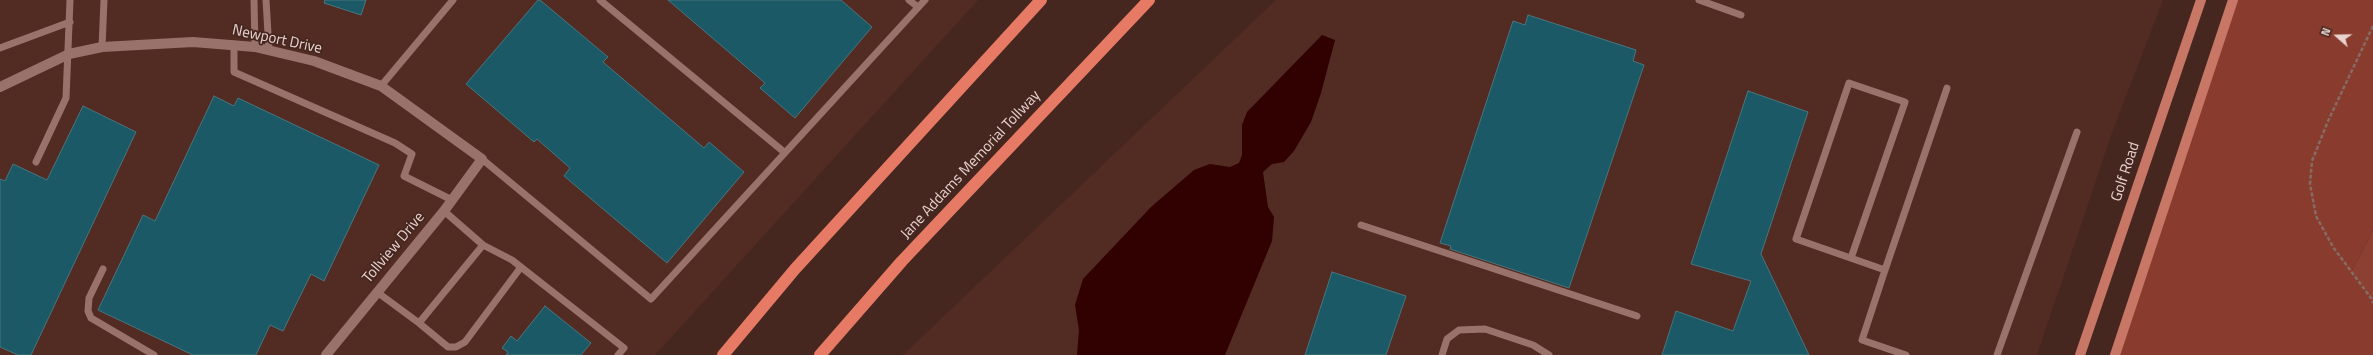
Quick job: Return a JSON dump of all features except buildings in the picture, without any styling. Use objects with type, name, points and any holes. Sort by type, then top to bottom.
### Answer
[{"type":"highway","points":[[723,355],[795,269],[1041,0]]},
{"type":"highway","name":"Jane Addams Memorial Tollway","points":[[820,355],[902,261],[1149,0]]},
{"type":"main road","name":"Golf Road","points":[[2080,355],[2201,0]]},
{"type":"main road","points":[[2115,355],[2233,0]]},
{"type":"street","name":"Newport Drive","points":[[0,86],[69,54],[102,47],[193,42],[234,44],[254,47],[314,61],[381,86],[482,159]]},
{"type":"street","name":"Tollview Drive","points":[[326,355],[444,211],[482,159]]},
{"type":"lane","points":[[36,162],[66,98],[69,54],[70,0]]},
{"type":"lane","points":[[102,47],[104,0]]},
{"type":"lane","points":[[254,0],[254,47]]},
{"type":"lane","points":[[266,0],[269,50]]},
{"type":"lane","points":[[381,86],[453,0]]},
{"type":"lane","points":[[600,0],[784,152]]},
{"type":"lane","points":[[909,0],[918,7]]},
{"type":"lane","points":[[482,159],[651,299],[784,152],[925,0]]},
{"type":"lane","points":[[1699,0],[1741,16]]},
{"type":"lane","points":[[0,48],[70,22]]},
{"type":"lane","points":[[234,44],[234,72],[395,143],[412,154],[404,176],[452,200]]},
{"type":"lane","points":[[1851,258],[1904,102],[1849,83],[1796,239],[1885,270]]},
{"type":"lane","points":[[1906,355],[1862,340],[1947,88]]},
{"type":"lane","points":[[1997,355],[2077,132]]},
{"type":"lane","points":[[444,211],[483,245],[521,267],[624,348],[618,355]]},
{"type":"lane","points":[[1361,225],[1637,316]]},
{"type":"lane","points":[[419,322],[483,245]]},
{"type":"lane","points":[[377,292],[419,322],[448,347],[460,345],[465,342],[521,267]]},
{"type":"lane","points":[[103,269],[89,298],[88,311],[91,318],[154,355]]},
{"type":"lane","points":[[1442,355],[1447,340],[1459,330],[1485,329],[1533,345],[1549,355]]},
{"type":"path","points":[[2373,26],[2328,121],[2312,161],[2310,184],[2316,216],[2333,247],[2371,298],[2373,303]]},
{"type":"shaded area","points":[[0,0],[978,0],[655,355],[0,355]]},
{"type":"shaded area","points":[[1276,0],[2163,0],[2113,130],[2037,355],[903,355]]},
{"type":"shaded area","points":[[2233,0],[2373,0],[2373,230],[2352,271],[2373,303],[2373,355],[2115,355]]},
{"type":"shaded area","points":[[1322,35],[1335,40],[1321,93],[1311,122],[1294,151],[1284,162],[1272,164],[1263,172],[1268,207],[1274,217],[1272,241],[1225,355],[1077,355],[1079,330],[1075,305],[1083,279],[1151,207],[1194,170],[1210,164],[1230,167],[1239,163],[1242,155],[1242,125],[1247,112]]},
{"type":"shaded area","points":[[2373,230],[2373,303],[2352,271]]}]
